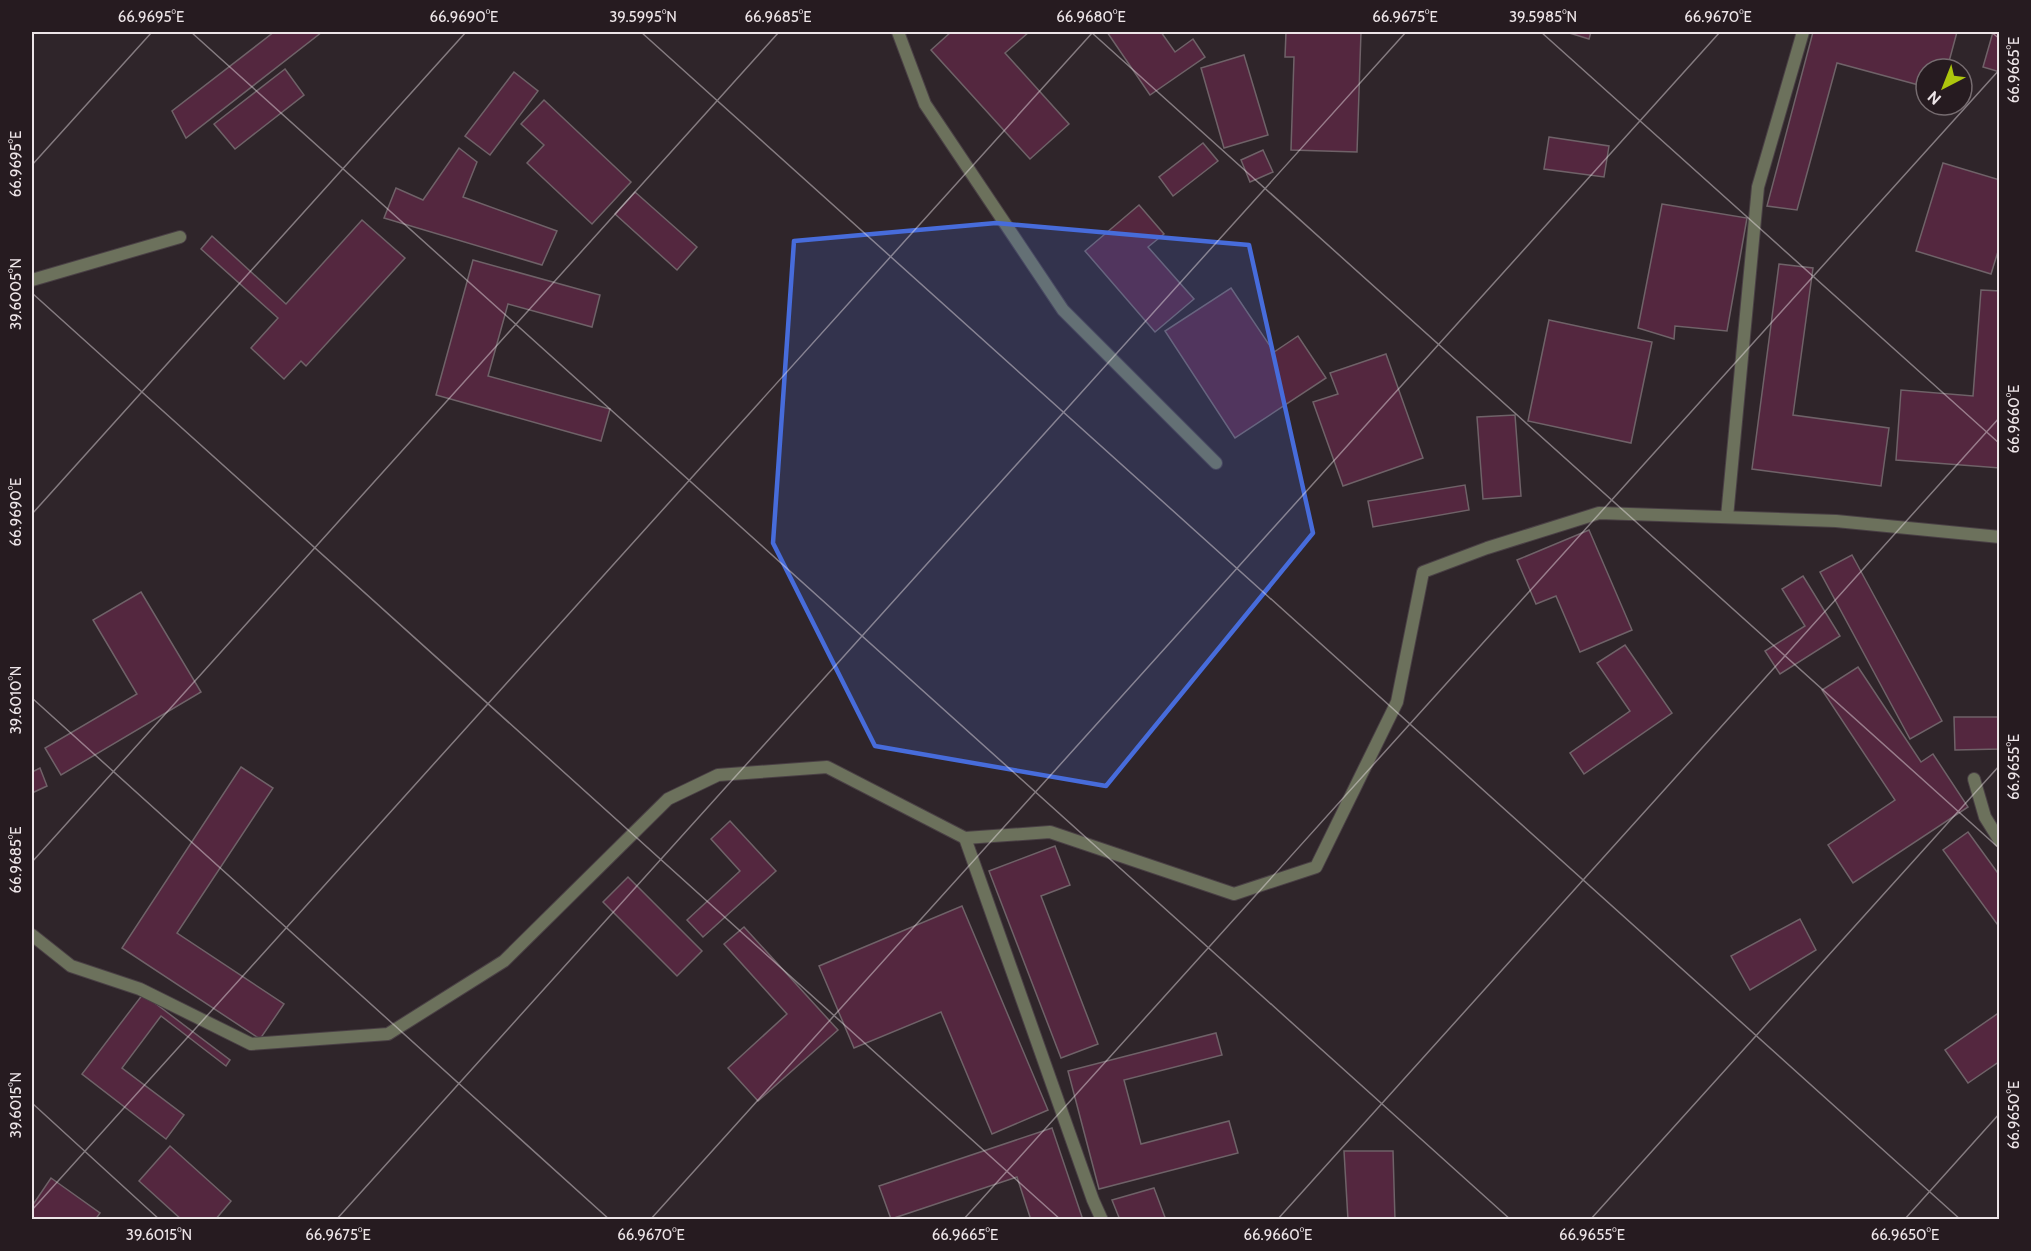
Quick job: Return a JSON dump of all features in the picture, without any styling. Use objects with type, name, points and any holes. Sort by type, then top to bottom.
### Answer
[{"type":"street","points":[[898,32],[926,104],[1064,310],[1216,463]]},
{"type":"street","points":[[1727,517],[1758,188],[1803,32]]},
{"type":"street","points":[[32,280],[180,237]]},
{"type":"street","points":[[32,935],[71,966],[140,989],[251,1044],[388,1034],[504,961],[668,799],[718,775],[827,767],[965,838],[1050,832],[1234,894],[1316,867],[1397,702],[1423,572],[1487,548],[1599,513],[1836,521],[2000,537]]},
{"type":"street","points":[[1974,779],[1985,817],[2000,841]]},
{"type":"street","points":[[965,838],[1102,1220]]},
{"type":"highlighted area","points":[[996,223],[1249,245],[1313,533],[1106,786],[875,746],[773,543],[794,241]]},
{"type":"building","points":[[274,32],[322,32],[186,138],[172,111]]},
{"type":"building","points":[[951,32],[1029,32],[1005,53],[1069,124],[1030,159],[931,50]]},
{"type":"building","points":[[1107,32],[1161,32],[1175,52],[1193,39],[1205,57],[1150,95]]},
{"type":"building","points":[[1286,32],[1361,32],[1357,152],[1291,150],[1294,57],[1285,57]]},
{"type":"building","points":[[1566,32],[1591,32],[1589,39]]},
{"type":"building","points":[[1813,32],[1957,32],[1950,57],[1914,57],[1914,84],[1837,63],[1797,210],[1767,206]]},
{"type":"building","points":[[1993,32],[2000,32],[2000,72],[1983,67]]},
{"type":"building","points":[[1244,55],[1268,135],[1224,148],[1201,68]]},
{"type":"building","points":[[285,69],[304,95],[235,149],[214,124]]},
{"type":"building","points":[[514,72],[538,91],[490,155],[465,136]]},
{"type":"building","points":[[544,100],[631,182],[592,224],[527,163],[544,145],[521,124]]},
{"type":"building","points":[[1549,137],[1609,146],[1604,177],[1544,169]]},
{"type":"building","points":[[1203,143],[1218,161],[1173,196],[1159,177]]},
{"type":"building","points":[[459,148],[477,162],[463,197],[557,231],[542,265],[384,218],[396,188],[423,200]]},
{"type":"building","points":[[1263,150],[1273,172],[1250,182],[1241,160]]},
{"type":"building","points":[[1943,163],[2000,180],[2000,245],[1991,274],[1916,251]]},
{"type":"building","points":[[635,192],[697,247],[677,270],[615,214]]},
{"type":"building","points":[[1662,204],[1747,218],[1727,331],[1675,326],[1674,339],[1638,328]]},
{"type":"building","points":[[1139,205],[1164,234],[1148,247],[1194,299],[1155,332],[1085,251]]},
{"type":"building","points":[[362,220],[405,258],[306,366],[301,361],[284,379],[251,348],[278,318],[201,249],[212,236],[286,304]]},
{"type":"building","points":[[473,260],[600,295],[592,327],[508,304],[488,376],[610,409],[601,441],[436,395]]},
{"type":"building","points":[[1779,264],[1813,268],[1793,415],[1889,428],[1881,486],[1752,469]]},
{"type":"building","points":[[1231,288],[1274,352],[1298,336],[1326,378],[1235,438],[1165,331]]},
{"type":"building","points":[[1981,290],[2000,291],[2000,468],[1896,460],[1901,390],[1973,396]]},
{"type":"building","points":[[1549,320],[1652,342],[1631,443],[1528,421]]},
{"type":"building","points":[[1386,354],[1423,458],[1343,486],[1313,402],[1338,394],[1330,373]]},
{"type":"building","points":[[1515,415],[1521,496],[1483,499],[1477,417]]},
{"type":"building","points":[[1465,485],[1469,510],[1373,527],[1368,501]]},
{"type":"building","points":[[1589,530],[1632,630],[1580,652],[1556,596],[1536,604],[1517,560]]},
{"type":"building","points":[[1852,555],[1942,721],[1910,739],[1820,572]]},
{"type":"building","points":[[1803,576],[1840,636],[1780,674],[1765,651],[1805,626],[1782,589]]},
{"type":"building","points":[[141,592],[201,692],[61,775],[45,748],[137,694],[93,620]]},
{"type":"building","points":[[1625,645],[1672,713],[1584,774],[1570,753],[1630,711],[1597,663]]},
{"type":"building","points":[[1858,667],[1921,762],[1933,754],[1968,807],[1853,883],[1828,845],[1895,800],[1822,690]]},
{"type":"building","points":[[1954,717],[2000,717],[2000,749],[1955,750]]},
{"type":"building","points":[[241,767],[273,788],[177,933],[284,1004],[260,1039],[122,948]]},
{"type":"building","points":[[40,768],[47,786],[32,793],[32,772]]},
{"type":"building","points":[[730,821],[776,871],[703,937],[687,920],[740,871],[711,839]]},
{"type":"building","points":[[1968,832],[2000,876],[2000,928],[1943,850]]},
{"type":"building","points":[[1055,846],[1070,885],[1041,896],[1098,1044],[1061,1058],[989,871]]},
{"type":"building","points":[[628,877],[702,951],[677,976],[603,902]]},
{"type":"building","points":[[962,906],[1048,1110],[992,1134],[941,1012],[854,1048],[819,966]]},
{"type":"building","points":[[1800,919],[1816,950],[1750,990],[1731,956]]},
{"type":"building","points":[[744,927],[838,1030],[758,1101],[728,1068],[787,1014],[724,944]]},
{"type":"building","points":[[143,994],[230,1060],[226,1066],[161,1016],[122,1068],[184,1115],[166,1139],[82,1074]]},
{"type":"building","points":[[2000,1012],[2000,1061],[1968,1083],[1945,1050]]},
{"type":"building","points":[[1216,1033],[1222,1055],[1124,1080],[1141,1144],[1229,1121],[1238,1153],[1099,1189],[1068,1071]]},
{"type":"building","points":[[1052,1128],[1083,1220],[1031,1220],[1017,1177],[891,1219],[879,1186]]},
{"type":"building","points":[[170,1146],[231,1201],[215,1220],[182,1220],[139,1181]]},
{"type":"building","points":[[1344,1151],[1393,1151],[1395,1220],[1348,1220]]},
{"type":"building","points":[[51,1178],[100,1213],[95,1220],[32,1220],[32,1206]]},
{"type":"building","points":[[1154,1188],[1166,1220],[1120,1220],[1112,1200]]}]
